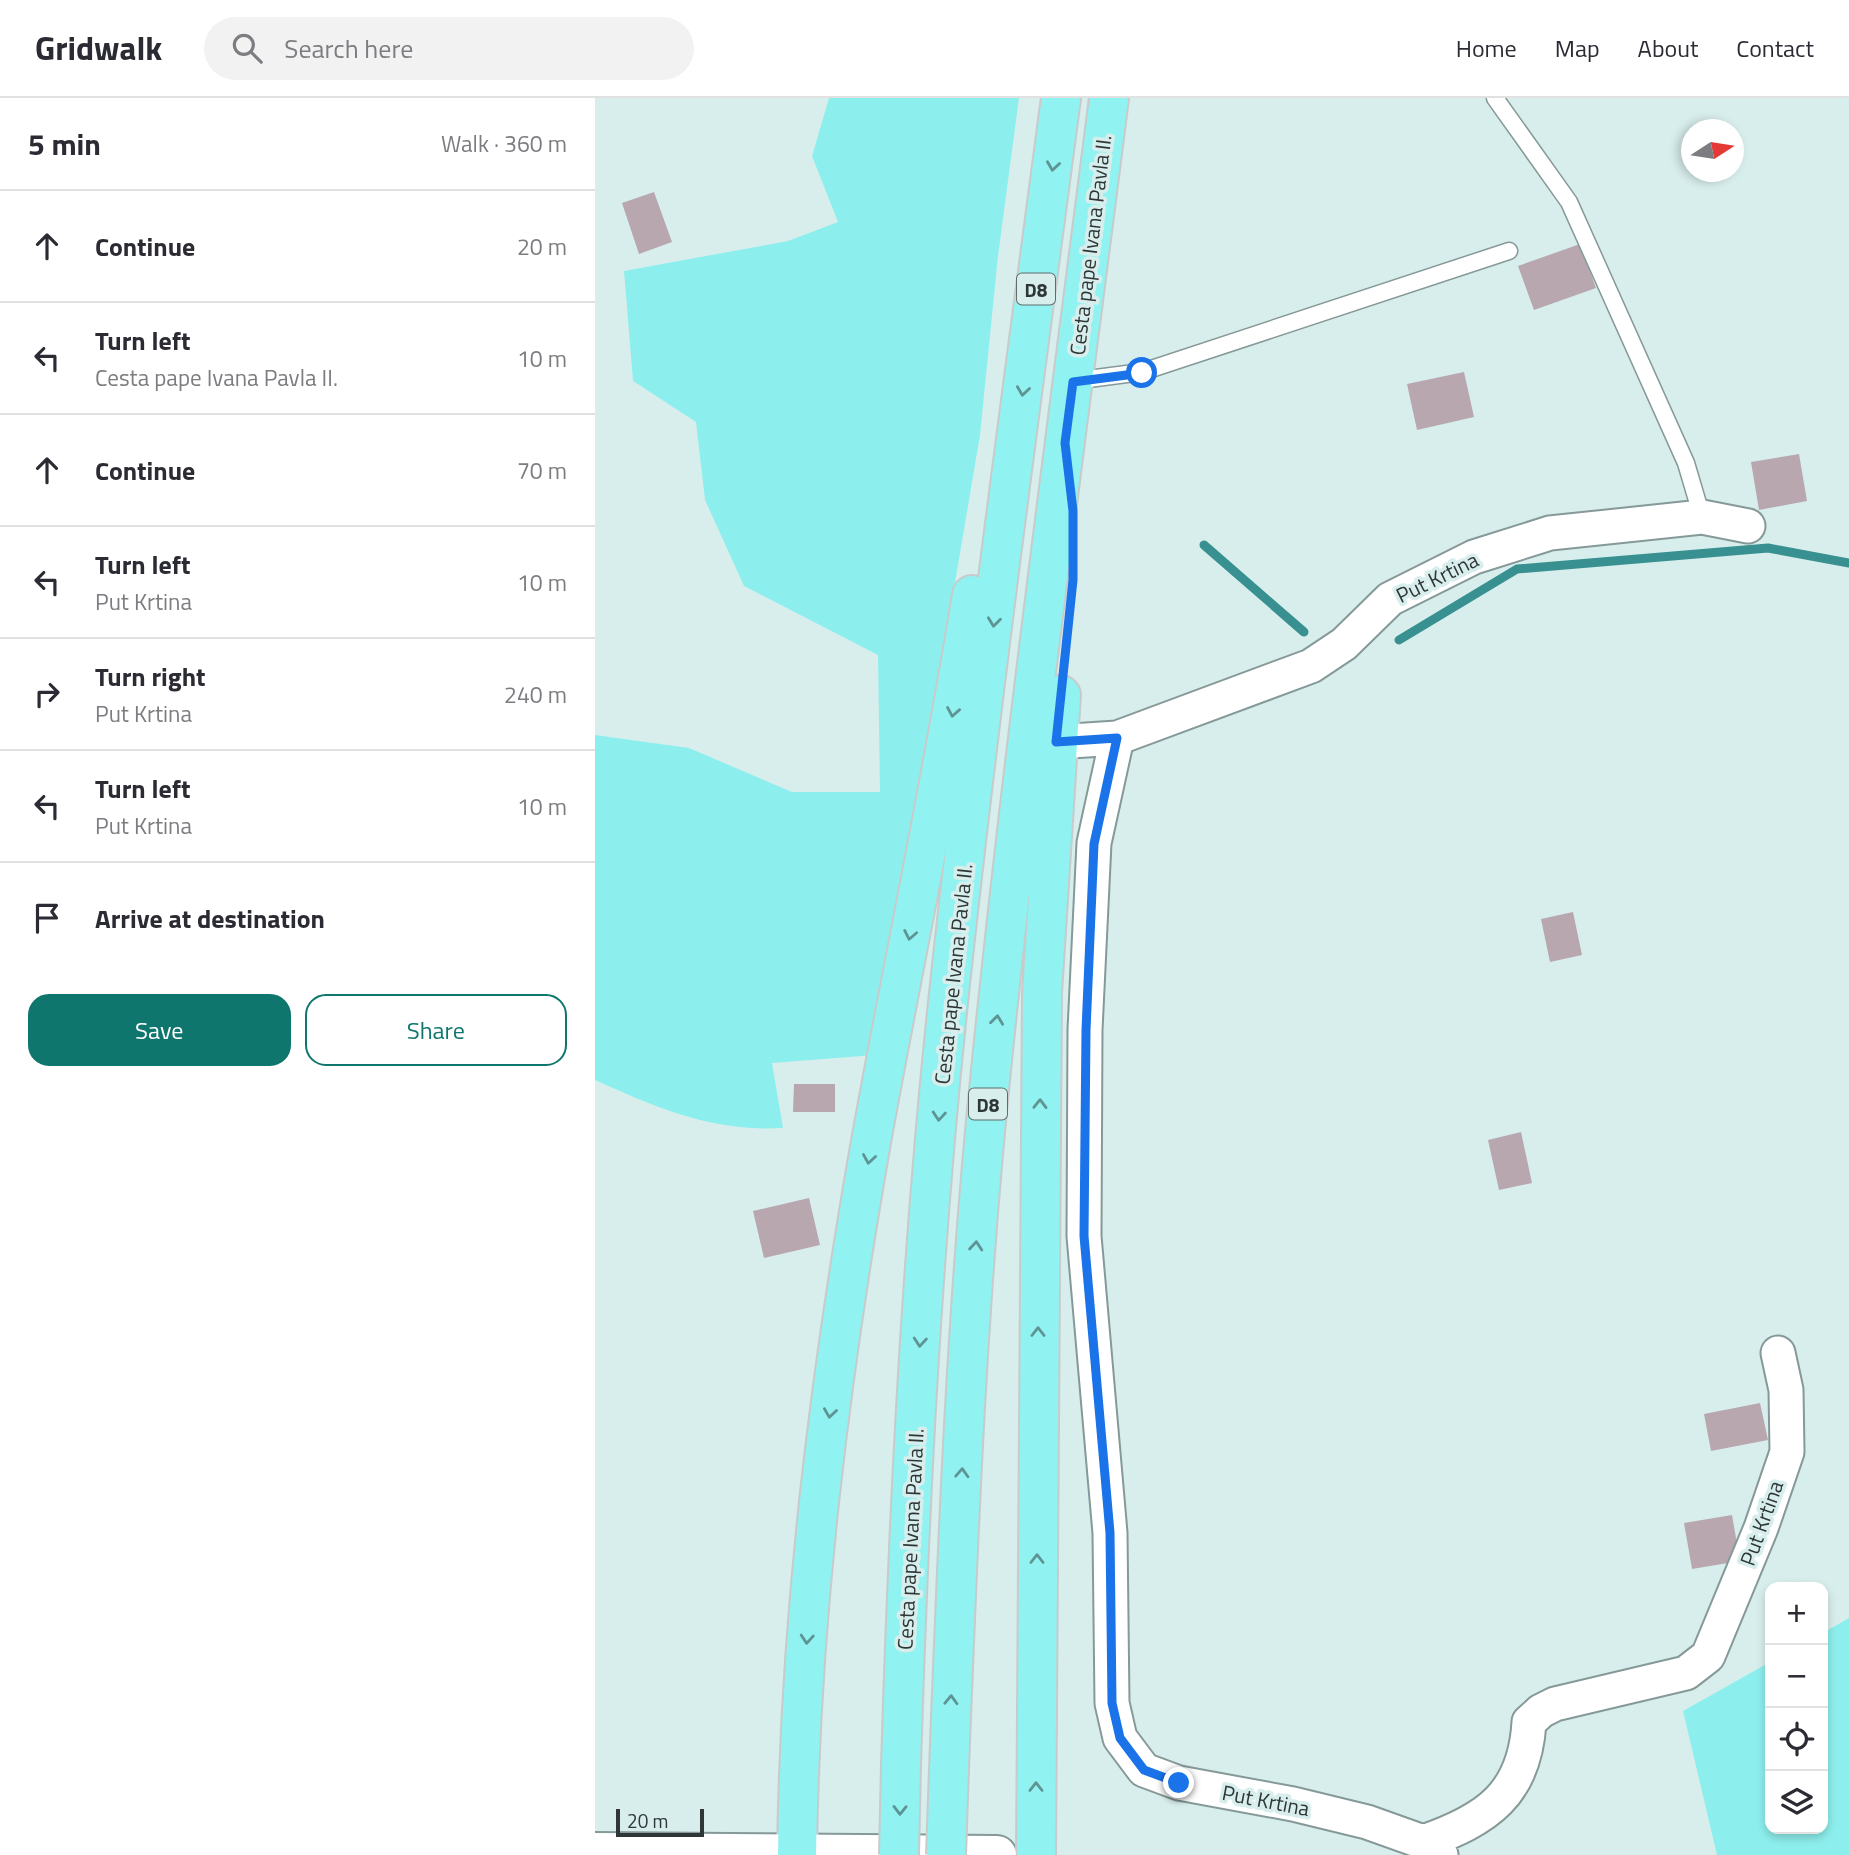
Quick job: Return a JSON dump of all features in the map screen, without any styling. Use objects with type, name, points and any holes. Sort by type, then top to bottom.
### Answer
[{"type":"main road","name":"Cesta pape Ivana Pavla II.","points":[[899,1855],[907,1560],[919,1357],[949,1000],[1011,481],[1062,98]]},
{"type":"main road","name":"Cesta pape Ivana Pavla II.","points":[[946,1855],[971,1299],[991,1070],[1065,443],[1109,98]]},
{"type":"main road","points":[[1036,1855],[1042,993],[1056,742],[1073,580],[1073,511],[1065,443]]},
{"type":"main road","points":[[797,1854],[807,1633],[821,1479],[839,1345],[872,1139],[953,711],[977,563],[991,519],[1011,481]]},
{"type":"street","name":"Put Krtina","points":[[1056,742],[1117,738],[1311,666],[1344,645],[1390,599],[1474,557],[1550,533],[1702,517],[1748,526]]},
{"type":"street","name":"Put Krtina","points":[[1117,738],[1094,844],[1086,1030],[1084,1236],[1110,1533],[1112,1703],[1120,1738],[1144,1770],[1179,1783],[1293,1804],[1367,1822],[1432,1848],[1463,1828],[1490,1810],[1514,1781],[1528,1752],[1529,1722],[1541,1711],[1555,1704],[1630,1684],[1686,1673],[1709,1656],[1761,1528],[1787,1452],[1786,1390],[1778,1353]]},
{"type":"street","points":[[595,1852],[997,1855]]},
{"type":"lane","points":[[1495,98],[1569,202],[1686,463],[1702,517]]},
{"type":"lane","points":[[1073,382],[1142,373],[1509,251]]},
{"type":"shaded area","points":[[829,98],[1019,98],[998,256],[980,435],[875,1055],[772,1063],[783,1128],[732,1126],[663,1109],[595,1080],[595,735],[689,748],[792,792],[880,792],[878,655],[744,586],[705,500],[696,422],[633,381],[624,271],[788,241],[838,222],[812,156]]},
{"type":"shaded area","points":[[1849,1618],[1849,1855],[1717,1855],[1683,1711],[1765,1665],[1765,1834],[1828,1834],[1828,1630]]},
{"type":"building","points":[[654,192],[672,242],[639,254],[622,203]]},
{"type":"building","points":[[1580,244],[1596,288],[1534,310],[1518,266]]},
{"type":"building","points":[[1464,372],[1474,417],[1417,430],[1407,384]]},
{"type":"building","points":[[1799,454],[1807,501],[1759,510],[1751,462]]},
{"type":"building","points":[[1573,912],[1582,955],[1550,962],[1541,919]]},
{"type":"building","points":[[794,1084],[835,1084],[835,1112],[793,1112]]},
{"type":"building","points":[[1521,1132],[1532,1183],[1499,1190],[1488,1140]]},
{"type":"building","points":[[809,1198],[820,1245],[764,1258],[753,1211]]},
{"type":"building","points":[[1760,1403],[1768,1440],[1711,1451],[1704,1414]]},
{"type":"building","points":[[1732,1515],[1740,1561],[1692,1569],[1684,1523]]},
{"type":"waterway","points":[[1204,545],[1304,632]]},
{"type":"waterway","points":[[1399,640],[1517,569],[1768,548],[1849,563]]},
{"type":"route","points":[[1142,373],[1073,382],[1065,443],[1073,511],[1073,580],[1056,742],[1117,738],[1094,844],[1086,1030],[1084,1236],[1110,1533],[1112,1703],[1120,1738],[1144,1770],[1179,1783]]}]
